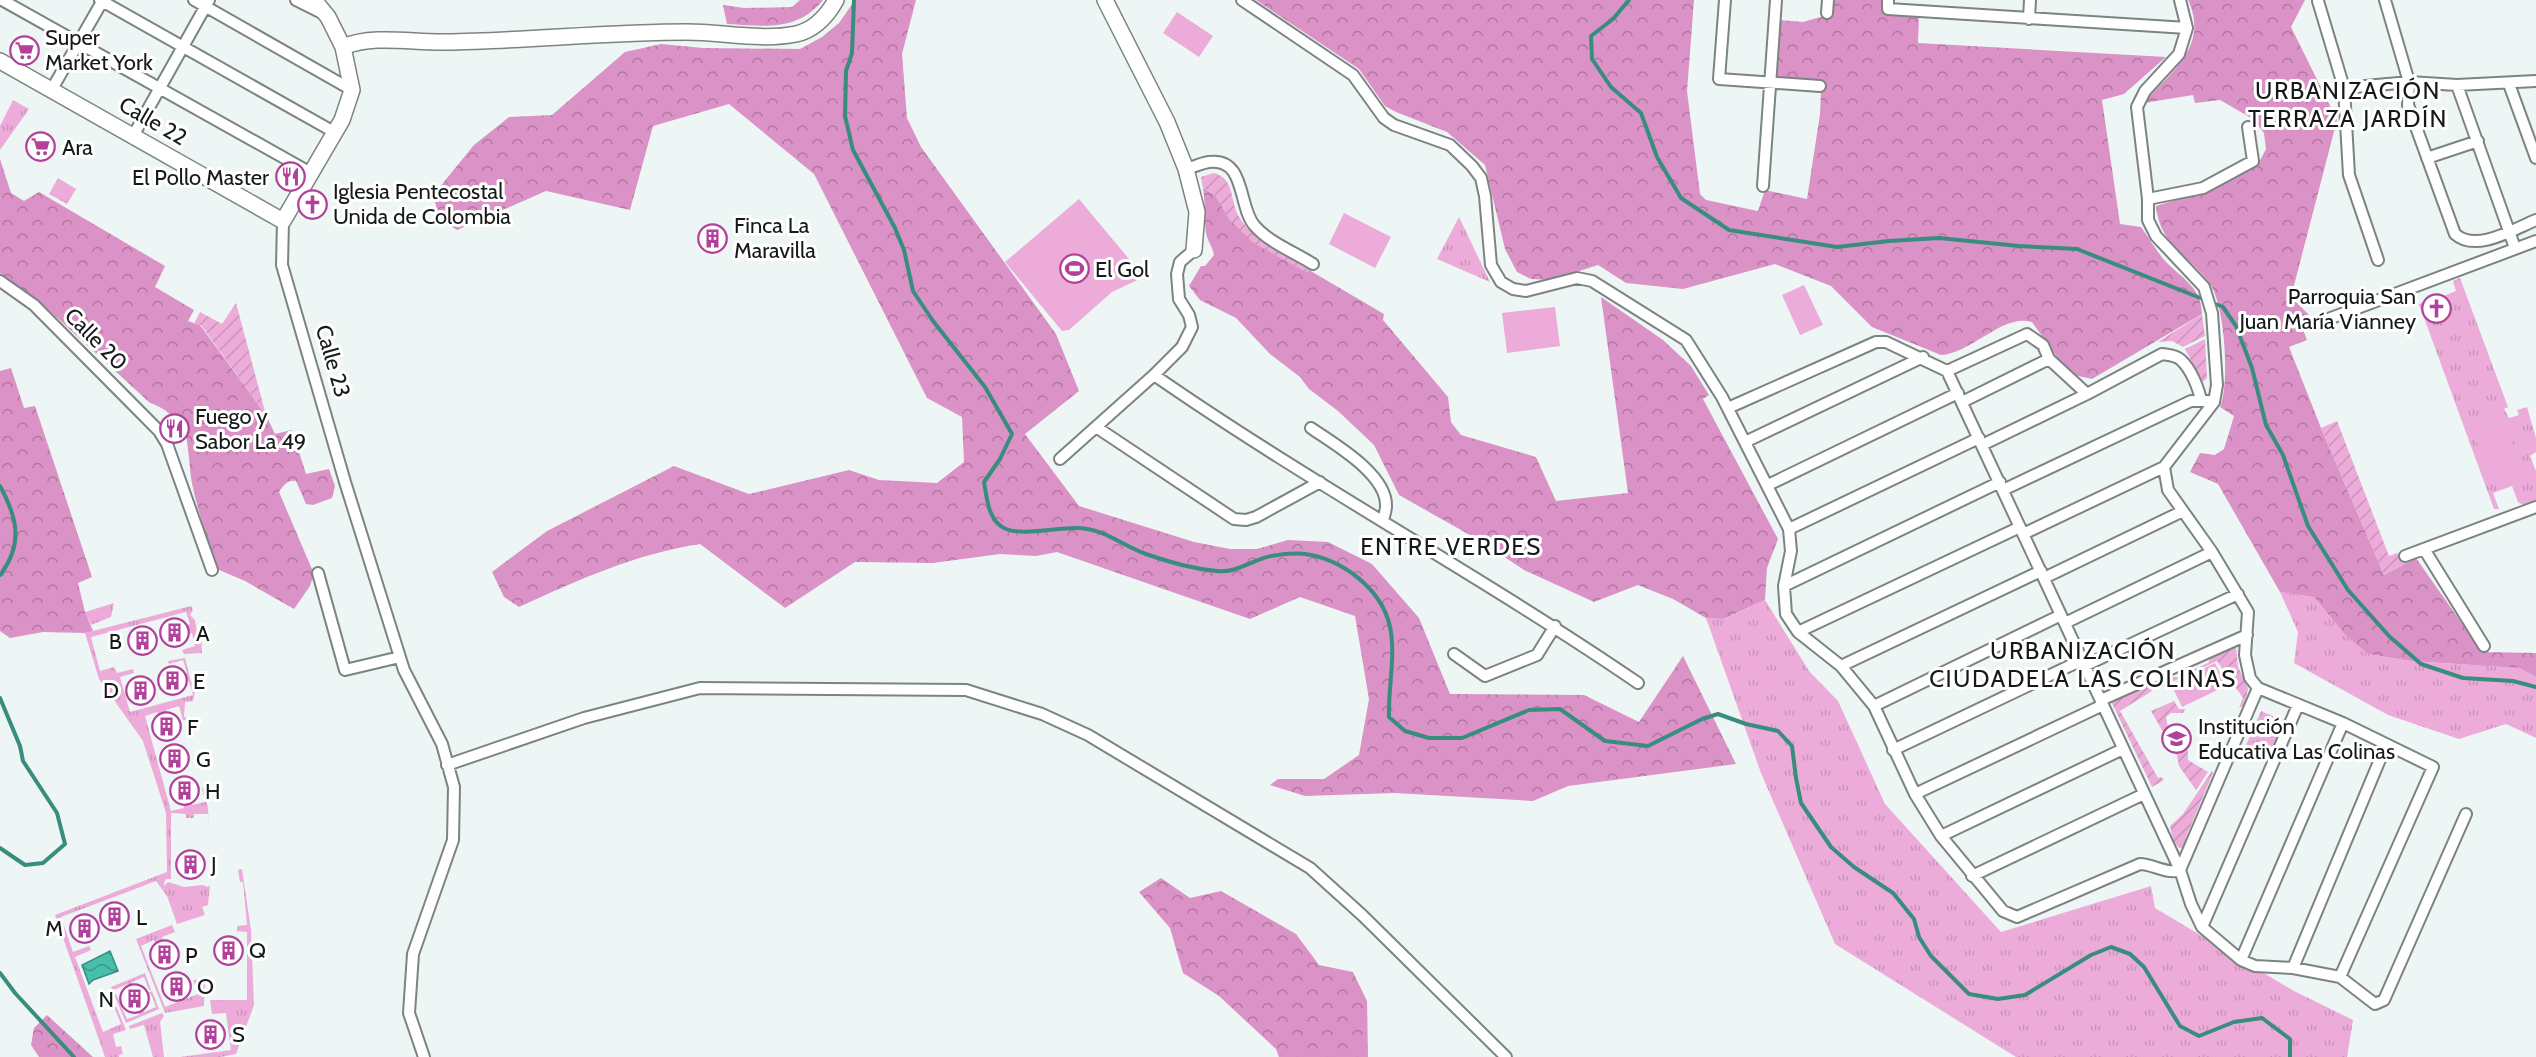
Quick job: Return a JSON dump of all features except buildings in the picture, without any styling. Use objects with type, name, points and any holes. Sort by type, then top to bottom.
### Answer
[{"type":"street","points":[[2,0],[311,173]]},
{"type":"street","points":[[52,89],[102,0],[334,132]]},
{"type":"street","points":[[194,0],[207,3],[352,90]]},
{"type":"street","points":[[296,0],[328,16]]},
{"type":"street","points":[[314,0],[328,16],[343,48],[352,90]]},
{"type":"street","points":[[343,48],[356,42],[392,40],[463,42],[680,32],[774,36],[796,34],[811,29],[822,19],[836,0]]},
{"type":"street","points":[[1060,459],[1182,347],[1192,327],[1189,315],[1179,299],[1177,274],[1180,262],[1194,250],[1197,212],[1186,169],[1163,113],[1105,0]]},
{"type":"street","points":[[1242,0],[1353,75],[1384,118],[1394,125],[1450,145],[1472,166],[1481,178],[1485,196],[1491,265],[1501,282],[1513,289],[1526,291],[1577,278],[1592,280],[1686,340],[1728,408],[1790,529],[1791,552],[1784,586],[1786,614],[1798,632],[1841,666],[1874,706],[1915,794],[1941,836],[2003,911],[2017,917],[2140,864],[2149,864],[2170,872],[2180,870]]},
{"type":"street","points":[[1725,0],[1719,79],[1820,86]]},
{"type":"street","points":[[1762,186],[1776,0]]},
{"type":"street","points":[[1827,13],[1828,0]]},
{"type":"street","points":[[1888,0],[1888,9],[2187,28]]},
{"type":"street","points":[[2029,19],[2030,0]]},
{"type":"street","points":[[1798,632],[2164,467],[2214,402],[2217,385],[2212,313],[2204,287],[2156,236],[2148,220],[2148,198],[2137,107],[2145,92],[2178,54],[2187,28],[2180,0]]},
{"type":"street","points":[[2385,0],[2409,82],[2408,105],[2455,234],[2460,239],[2476,242],[2536,220]]},
{"type":"street","points":[[2318,1],[2343,88],[2349,175],[2378,260]]},
{"type":"street","points":[[133,136],[207,3]]},
{"type":"street","name":"Calle 22","points":[[0,61],[283,221]]},
{"type":"street","points":[[2343,88],[2409,82],[2457,85],[2536,81]]},
{"type":"street","points":[[2509,84],[2536,158]]},
{"type":"street","points":[[2457,85],[2516,248]]},
{"type":"street","name":"Calle 23","points":[[352,90],[342,120],[283,221],[282,265],[345,482],[400,657],[442,744],[454,787],[453,840],[416,941],[410,990],[409,1013],[424,1057]]},
{"type":"street","points":[[2148,198],[2204,188],[2253,161],[2248,127]]},
{"type":"street","points":[[2427,158],[2478,141]]},
{"type":"street","points":[[1186,169],[1209,162],[1220,162],[1233,170],[1239,179],[1246,211],[1254,225],[1270,238],[1313,264]]},
{"type":"street","points":[[2322,321],[2536,241]]},
{"type":"street","name":"Calle 20","points":[[0,281],[34,305],[159,430],[167,444],[212,570]]},
{"type":"street","points":[[1947,371],[2027,334],[2043,345],[2049,359],[2086,394]]},
{"type":"street","points":[[1728,408],[1876,342],[1886,342],[1923,357],[1947,371],[2180,870],[2191,904],[2202,927],[2241,960],[2255,966],[2293,968],[2340,977],[2374,1004],[2384,1000],[2466,814]]},
{"type":"street","points":[[1790,529],[2086,394],[2162,354],[2172,355],[2181,360],[2199,390],[2201,401]]},
{"type":"street","points":[[1745,442],[1923,357]]},
{"type":"street","points":[[1768,485],[2049,359]]},
{"type":"street","points":[[1154,375],[1246,436],[1555,626],[1638,683]]},
{"type":"street","points":[[1784,586],[2191,401],[2214,402]]},
{"type":"street","points":[[1096,427],[1234,519],[1246,520],[1256,517],[1320,482]]},
{"type":"street","points":[[1311,428],[1360,463],[1377,483],[1386,507],[1383,520]]},
{"type":"street","points":[[2164,467],[2168,490],[2181,512],[2212,552],[2248,612],[2245,655],[2250,678],[2258,688],[2343,723],[2433,767],[2340,977]]},
{"type":"street","points":[[2405,556],[2536,507]]},
{"type":"street","points":[[1841,666],[2181,512]]},
{"type":"street","points":[[2424,549],[2484,646]]},
{"type":"street","points":[[1874,706],[2212,552]]},
{"type":"street","points":[[318,573],[345,670],[400,657]]},
{"type":"street","points":[[1893,750],[2238,594]]},
{"type":"street","points":[[1454,654],[1485,676],[1537,655],[1555,626]]},
{"type":"street","points":[[1915,794],[2247,635]]},
{"type":"street","points":[[447,765],[584,718],[700,688],[966,690],[1042,714],[1088,735],[1310,868],[1362,915],[1506,1057]]},
{"type":"street","points":[[2180,870],[2258,688]]},
{"type":"street","points":[[2202,927],[2298,705]]},
{"type":"street","points":[[2241,960],[2343,723]]},
{"type":"street","points":[[2293,968],[2386,745]]},
{"type":"street","points":[[1941,836],[2123,749]]},
{"type":"street","points":[[1972,876],[2144,794]]},
{"type":"green space","points":[[800,0],[823,0],[802,18],[767,26],[727,24],[723,5],[744,8],[792,7]]},
{"type":"green space","points":[[855,0],[916,0],[902,54],[907,118],[921,147],[1056,334],[1079,391],[1025,434],[1079,506],[1194,542],[1230,549],[1257,549],[1288,540],[1328,542],[1372,564],[1419,618],[1450,694],[1584,695],[1639,722],[1683,656],[1736,764],[1568,786],[1533,801],[1395,793],[1305,796],[1270,785],[1278,779],[1324,779],[1359,755],[1369,699],[1355,616],[1300,597],[1250,619],[1057,552],[1036,556],[1000,554],[933,563],[855,562],[785,608],[700,544],[630,561],[519,607],[504,597],[492,572],[547,531],[674,466],[749,494],[849,470],[879,480],[937,483],[964,462],[962,417],[927,398],[814,174],[729,104],[653,126],[630,210],[546,191],[457,230],[443,220],[436,206],[434,194],[474,145],[509,117],[552,115],[625,52],[661,44],[703,48],[800,49],[822,37],[839,23]]},
{"type":"green space","points":[[1256,0],[1694,0],[1687,91],[1700,194],[1706,200],[1758,211],[1765,190],[1807,199],[1820,114],[1821,91],[1824,90],[1824,81],[1776,79],[1779,20],[1803,22],[1831,14],[1832,0],[1886,0],[1885,15],[1919,15],[1918,43],[2166,57],[2124,94],[2102,100],[2120,224],[2141,227],[2166,262],[2195,290],[2202,314],[2092,379],[2069,374],[2032,322],[2010,323],[1964,348],[1941,355],[1872,327],[1831,286],[1775,264],[1683,289],[1626,283],[1598,265],[1551,280],[1531,279],[1517,272],[1505,249],[1485,165],[1447,132],[1385,106],[1359,69]]},
{"type":"green space","points":[[2188,0],[2305,0],[2291,27],[2337,120],[2291,297],[2309,315],[2299,319],[2307,340],[2289,347],[2384,575],[2416,558],[2482,652],[2536,653],[2536,677],[2519,668],[2411,661],[2368,654],[2346,636],[2314,597],[2280,592],[2218,484],[2190,472],[2200,453],[2215,455],[2224,449],[2234,416],[2220,407],[2225,381],[2225,364],[2222,326],[2215,294],[2202,274],[2169,241],[2163,231],[2156,206],[2203,192],[2257,166],[2266,149],[2264,133],[2253,119],[2220,100],[2195,103],[2193,95],[2144,103],[2184,58],[2191,45],[2194,32],[2193,17]]},
{"type":"green space","points":[[1177,12],[1213,36],[1199,57],[1163,33]]},
{"type":"green space","points":[[13,100],[29,109],[0,150],[0,126]]},
{"type":"green space","points":[[0,159],[11,193],[24,201],[39,192],[165,266],[155,287],[194,310],[188,321],[200,325],[266,415],[275,434],[292,430],[306,474],[329,469],[335,486],[332,498],[313,505],[306,504],[296,481],[288,482],[279,492],[314,574],[310,586],[294,609],[245,581],[217,569],[194,494],[186,436],[179,423],[166,411],[150,403],[39,301],[0,273]]},
{"type":"green space","points":[[1214,173],[1221,176],[1229,185],[1238,215],[1251,231],[1270,246],[1309,270],[1307,273],[1252,242],[1230,220],[1215,195],[1203,188],[1201,177]]},
{"type":"green space","points":[[58,178],[76,189],[67,204],[49,194]]},
{"type":"green space","points":[[1203,188],[1215,195],[1230,220],[1307,272],[1309,270],[1384,314],[1383,320],[1448,397],[1451,422],[1461,435],[1536,457],[1556,501],[1628,493],[1601,297],[1663,340],[1691,366],[1709,395],[1703,399],[1778,539],[1767,568],[1765,600],[1724,619],[1706,618],[1673,599],[1638,585],[1594,602],[1524,570],[1484,543],[1399,495],[1374,445],[1338,411],[1309,389],[1300,377],[1270,354],[1236,318],[1200,300],[1189,286],[1201,266],[1205,266],[1214,255],[1206,231]]},
{"type":"green space","name":"El Gol","points":[[1079,199],[1144,277],[1112,292],[1069,330],[1062,331],[1005,262]]},
{"type":"green space","points":[[1344,213],[1391,237],[1375,268],[1329,244]]},
{"type":"green space","points":[[1459,217],[1490,282],[1437,259]]},
{"type":"green space","points":[[2460,278],[2508,407],[2504,409],[2509,418],[2519,415],[2517,410],[2527,407],[2536,438],[2536,452],[2530,456],[2536,471],[2536,500],[2523,505],[2518,502],[2512,486],[2493,493],[2499,509],[2494,509],[2419,304],[2424,302],[2431,322],[2450,315],[2444,296],[2456,291],[2453,281]]},
{"type":"green space","points":[[1804,285],[1823,325],[1800,335],[1782,295]]},
{"type":"green space","points":[[236,303],[266,415],[201,325],[194,324],[200,312],[222,324]]},
{"type":"green space","points":[[1555,307],[1560,346],[1507,353],[1502,313]]},
{"type":"green space","points":[[2202,314],[2205,336],[2183,347],[2172,341],[2158,342]]},
{"type":"green space","points":[[2205,339],[2207,378],[2203,382],[2185,349]]},
{"type":"green space","points":[[11,368],[24,408],[35,406],[92,577],[78,583],[85,612],[93,631],[85,633],[43,632],[10,638],[0,631],[0,371]]},
{"type":"green space","points":[[2504,420],[2523,471],[2492,483],[2473,432]]},
{"type":"green space","points":[[2337,421],[2389,556],[2397,553],[2399,557],[2405,558],[2407,563],[2384,575],[2321,428]]},
{"type":"green space","points":[[2280,592],[2314,597],[2346,636],[2368,654],[2411,661],[2519,668],[2536,677],[2536,738],[2506,724],[2459,739],[2388,715],[2294,663],[2298,632]]},
{"type":"green space","points":[[1765,600],[1809,671],[1838,701],[1885,804],[2001,932],[2151,886],[2155,908],[2294,991],[2353,1020],[2347,1057],[2016,1057],[1835,944],[1761,773],[1706,618],[1725,619]]},
{"type":"green space","points":[[114,603],[111,617],[91,625],[85,612]]},
{"type":"green space","points":[[191,606],[193,610],[190,615],[195,620],[197,633],[201,634],[202,653],[184,654],[182,650],[195,646],[192,633],[188,634],[186,626],[190,624],[186,612],[91,637],[100,671],[114,667],[117,673],[133,669],[134,673],[120,677],[130,712],[193,695],[189,681],[185,682],[183,675],[187,673],[183,660],[169,664],[168,661],[185,658],[191,682],[197,681],[193,701],[185,702],[184,717],[191,719],[190,721],[183,720],[179,706],[166,710],[166,714],[159,716],[157,712],[145,716],[171,811],[184,808],[183,803],[191,801],[192,805],[205,802],[203,787],[208,808],[209,827],[208,814],[194,814],[194,818],[186,818],[186,814],[171,813],[171,879],[166,879],[164,883],[164,886],[168,882],[184,887],[202,885],[208,887],[210,885],[208,905],[202,907],[205,915],[177,924],[167,896],[156,881],[61,917],[73,952],[89,946],[91,950],[75,957],[103,1032],[121,1024],[114,1007],[116,1006],[126,1030],[113,1034],[116,1047],[121,1046],[123,1054],[119,1057],[105,1057],[55,915],[167,872],[166,813],[143,741],[99,679],[85,633]]},
{"type":"green space","points":[[2230,645],[2236,646],[2238,667],[2248,688],[2245,705],[2239,708],[2243,698],[2217,661],[2159,688],[2155,681],[2163,677],[2178,677],[2208,663],[2214,652]]},
{"type":"green space","points":[[2215,663],[2226,686],[2182,707],[2171,684]]},
{"type":"green space","points":[[2148,684],[2152,691],[2120,711],[2158,778],[2161,777],[2164,780],[2152,787],[2111,701]]},
{"type":"green space","points":[[2174,701],[2179,709],[2185,709],[2183,713],[2171,713],[2166,717],[2171,746],[2151,711]]},
{"type":"green space","points":[[2261,711],[2284,721],[2269,756],[2246,745]]},
{"type":"green space","points":[[2187,734],[2188,760],[2208,772],[2196,790],[2179,766],[2174,742]]},
{"type":"green space","points":[[2212,771],[2186,837],[2187,847],[2179,848],[2173,840],[2170,826],[2183,814]]},
{"type":"green space","points":[[242,869],[251,930],[254,1005],[236,1054],[221,1057],[180,1057],[231,1050],[226,1013],[212,1014],[210,1000],[247,1000],[247,932],[237,931],[237,926],[247,925],[243,882],[240,882],[238,870]]},
{"type":"green space","points":[[1161,878],[1190,898],[1221,891],[1296,934],[1319,965],[1353,972],[1367,1001],[1368,1057],[1279,1057],[1276,1049],[1219,996],[1183,973],[1170,928],[1139,892]]},
{"type":"green space","points":[[172,925],[175,932],[162,937],[163,942],[156,944],[154,940],[141,946],[165,1007],[198,994],[193,980],[205,979],[204,1006],[165,1013],[136,939]]},
{"type":"green space","points":[[145,973],[151,990],[144,977],[132,982],[133,986],[129,988],[127,984],[114,990],[120,1003],[127,1001],[128,1003],[121,1006],[127,1019],[139,1015],[137,1010],[142,1008],[144,1012],[156,1007],[151,994],[144,995],[152,991],[159,1009],[126,1023],[111,987]]},
{"type":"green space","points":[[162,1013],[164,1016],[160,1022],[164,1057],[153,1057],[144,1025],[130,1029],[129,1026]]},
{"type":"green space","points":[[47,1015],[93,1057],[39,1057],[31,1045],[34,1028]]},
{"type":"water","points":[[110,951],[118,971],[93,980],[89,984],[82,965]]},
{"type":"waterway","points":[[854,0],[852,53],[846,71],[845,116],[853,150],[895,228],[904,250],[913,291],[933,321],[985,387],[1012,434],[1000,459],[984,482],[989,509],[1000,526],[1022,532],[1088,529],[1154,557],[1190,567],[1217,571],[1232,570],[1263,558],[1288,554],[1305,554],[1333,562],[1358,578],[1379,600],[1386,613],[1392,638],[1389,717],[1405,731],[1429,738],[1462,738],[1529,710],[1560,709],[1605,741],[1648,746],[1702,719],[1718,714],[1746,724],[1778,731],[1792,746],[1801,803],[1831,847],[1854,867],[1893,893],[1914,919],[1919,937],[1931,956],[1969,994],[1998,999],[2025,995],[2091,955],[2111,947],[2130,954],[2144,967],[2180,1026],[2199,1036],[2234,1022],[2262,1018],[2290,1039],[2290,1057]]},
{"type":"waterway","points":[[1629,0],[1613,19],[1591,36],[1592,59],[1611,87],[1641,113],[1657,157],[1681,198],[1729,230],[1837,247],[1939,238],[2077,249],[2223,307],[2236,326],[2252,368],[2266,425],[2283,455],[2308,526],[2348,590],[2389,636],[2421,664],[2463,678],[2513,681],[2536,687]]},
{"type":"waterway","points":[[0,486],[11,509],[15,530],[13,552],[0,575]]},
{"type":"waterway","points":[[0,698],[20,746],[23,761],[57,813],[65,844],[43,863],[25,865],[0,848]]},
{"type":"waterway","points":[[0,973],[15,993],[74,1057]]},
{"type":"place","name":"Super Market York","points":[[24,50]]},
{"type":"place","name":"Ara","points":[[41,147]]},
{"type":"place","name":"El Pollo Master","points":[[290,177]]},
{"type":"place","name":"Iglesia Pentecostal Unida de Colombia","points":[[312,204]]},
{"type":"place","name":"Finca La Maravilla","points":[[713,238]]},
{"type":"place","name":"El Gol","points":[[1074,269]]},
{"type":"place","name":"Parroquia San Juan María Vianney","points":[[2437,309]]},
{"type":"place","name":"Fuego y Sabor La 49","points":[[174,429]]},
{"type":"place","name":"A","points":[[175,633]]},
{"type":"place","name":"B","points":[[143,641]]},
{"type":"place","name":"E","points":[[172,681]]},
{"type":"place","name":"D","points":[[140,690]]},
{"type":"place","name":"F","points":[[166,727]]},
{"type":"place","name":"Institución Educativa Las Colinas","points":[[2177,739]]},
{"type":"place","name":"G","points":[[175,759]]},
{"type":"place","name":"H","points":[[184,791]]},
{"type":"place","name":"J","points":[[190,864]]},
{"type":"place","name":"L","points":[[115,917]]},
{"type":"place","name":"M","points":[[84,928]]},
{"type":"place","name":"Q","points":[[228,950]]},
{"type":"place","name":"P","points":[[164,955]]},
{"type":"place","name":"O","points":[[176,986]]},
{"type":"place","name":"N","points":[[135,999]]},
{"type":"place","name":"S","points":[[211,1034]]},
{"type":"district","name":"URBANIZACIÓN TERRAZA JARDÍN","points":[[2348,104]]},
{"type":"district","name":"ENTRE VERDES","points":[[1451,546]]},
{"type":"district","name":"URBANIZACIÓN CIUDADELA LAS COLINAS","points":[[2083,664]]}]
